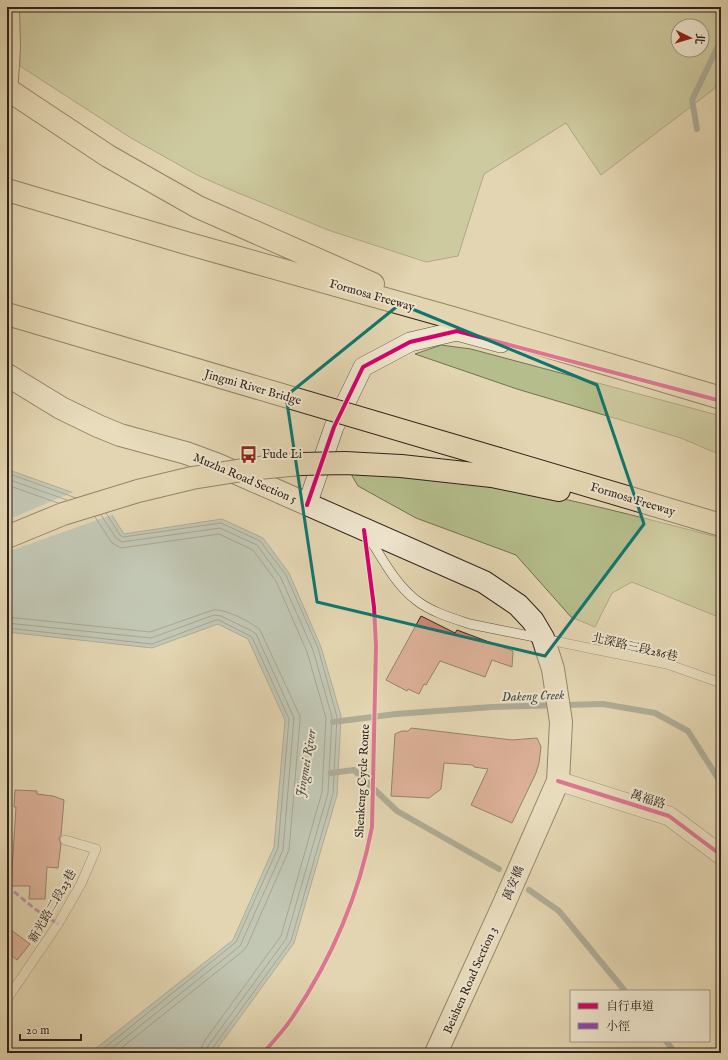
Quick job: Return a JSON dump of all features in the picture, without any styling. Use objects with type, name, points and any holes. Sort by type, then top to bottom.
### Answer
[{"type":"highway","points":[[7,80],[9,47],[8,7]]},
{"type":"highway","points":[[7,89],[108,156],[198,207],[453,318]]},
{"type":"highway","name":"Formosa Freeway","points":[[15,192],[453,318],[721,399]]},
{"type":"highway","name":"Jingmi River Bridge","points":[[7,314],[495,467]]},
{"type":"highway","points":[[7,538],[63,514],[138,491],[192,478],[249,469],[301,464],[345,463],[401,466],[495,467],[712,523]]},
{"type":"main road","name":"Muzha Road Section 5","points":[[7,375],[61,408],[98,426],[120,435],[186,453],[216,464],[484,582],[518,605],[533,621],[543,638]]},
{"type":"main road","points":[[543,638],[555,677],[561,722],[558,781]]},
{"type":"main road","name":"萬安橋","points":[[503,906],[558,781]]},
{"type":"main road","name":"Beishen Road Section 3","points":[[436,1053],[503,906]]},
{"type":"street","points":[[307,505],[334,427],[363,368],[410,342],[457,331],[721,399]]},
{"type":"street","name":"萬福路","points":[[558,781],[669,816],[721,855]]},
{"type":"lane","name":"北深路三段286巷","points":[[364,530],[400,585],[417,601],[439,613],[470,624],[667,664],[721,683]]},
{"type":"lane","name":"新光路二段23巷","points":[[7,999],[58,924],[81,884],[96,849],[65,840]]},
{"type":"highlighted area","points":[[400,304],[597,385],[644,524],[545,656],[317,602],[286,396]]},
{"type":"green space","points":[[19,7],[721,7],[721,74],[714,89],[601,175],[566,123],[484,174],[458,256],[426,262],[328,230],[199,176],[131,138],[20,66]]},
{"type":"green space","points":[[441,345],[471,349],[721,416],[721,455],[681,438],[517,389],[415,354]]},
{"type":"green space","points":[[351,474],[444,478],[506,487],[599,507],[721,538],[721,618],[632,582],[612,593],[595,627],[571,617],[516,555],[416,518],[358,486]]},
{"type":"water","name":"Jingmei River","points":[[7,468],[105,504],[124,534],[222,519],[263,538],[289,573],[321,647],[341,716],[337,795],[294,943],[214,1053],[90,1053],[233,940],[274,847],[285,720],[248,639],[218,624],[152,648],[7,632]]},
{"type":"pier","points":[[76,491],[106,502],[114,514],[7,552],[7,520]]},
{"type":"building","points":[[421,616],[455,633],[457,630],[513,651],[512,667],[492,660],[485,677],[440,661],[419,694],[408,689],[407,691],[386,680]]},
{"type":"building","points":[[411,728],[512,740],[537,738],[541,747],[539,763],[536,773],[512,823],[471,805],[488,769],[474,767],[473,765],[444,763],[441,789],[429,798],[391,796],[395,734],[402,731],[408,731]]},
{"type":"building","points":[[15,790],[37,791],[37,794],[53,796],[64,800],[61,835],[59,839],[61,844],[58,868],[47,867],[45,899],[29,899],[30,886],[11,886],[16,807],[14,807]]},
{"type":"building","points":[[7,927],[30,944],[17,960],[7,952]]},
{"type":"waterway","points":[[697,129],[692,100],[721,40]]},
{"type":"waterway","name":"Dakeng Creek","points":[[333,722],[396,714],[492,707],[603,704],[655,713],[688,731],[721,783]]},
{"type":"waterway","points":[[331,773],[354,770],[397,811],[499,869]]},
{"type":"waterway","points":[[529,890],[559,911],[624,990]]},
{"type":"waterway","points":[[667,1042],[675,1053]]},
{"type":"marked path","points":[[7,886],[35,909],[58,924]]},
{"type":"cycle path","points":[[307,505],[334,427],[363,367],[410,342],[457,331],[721,401]]},
{"type":"cycle path","name":"Shenkeng Cycle Route","points":[[263,1053],[292,1018],[331,950],[342,926],[360,877],[372,827],[376,646],[374,607],[364,530]]},
{"type":"cycle path","points":[[558,781],[669,816],[721,855]]},
{"type":"place","name":"Fude Li","points":[[249,454]]}]
